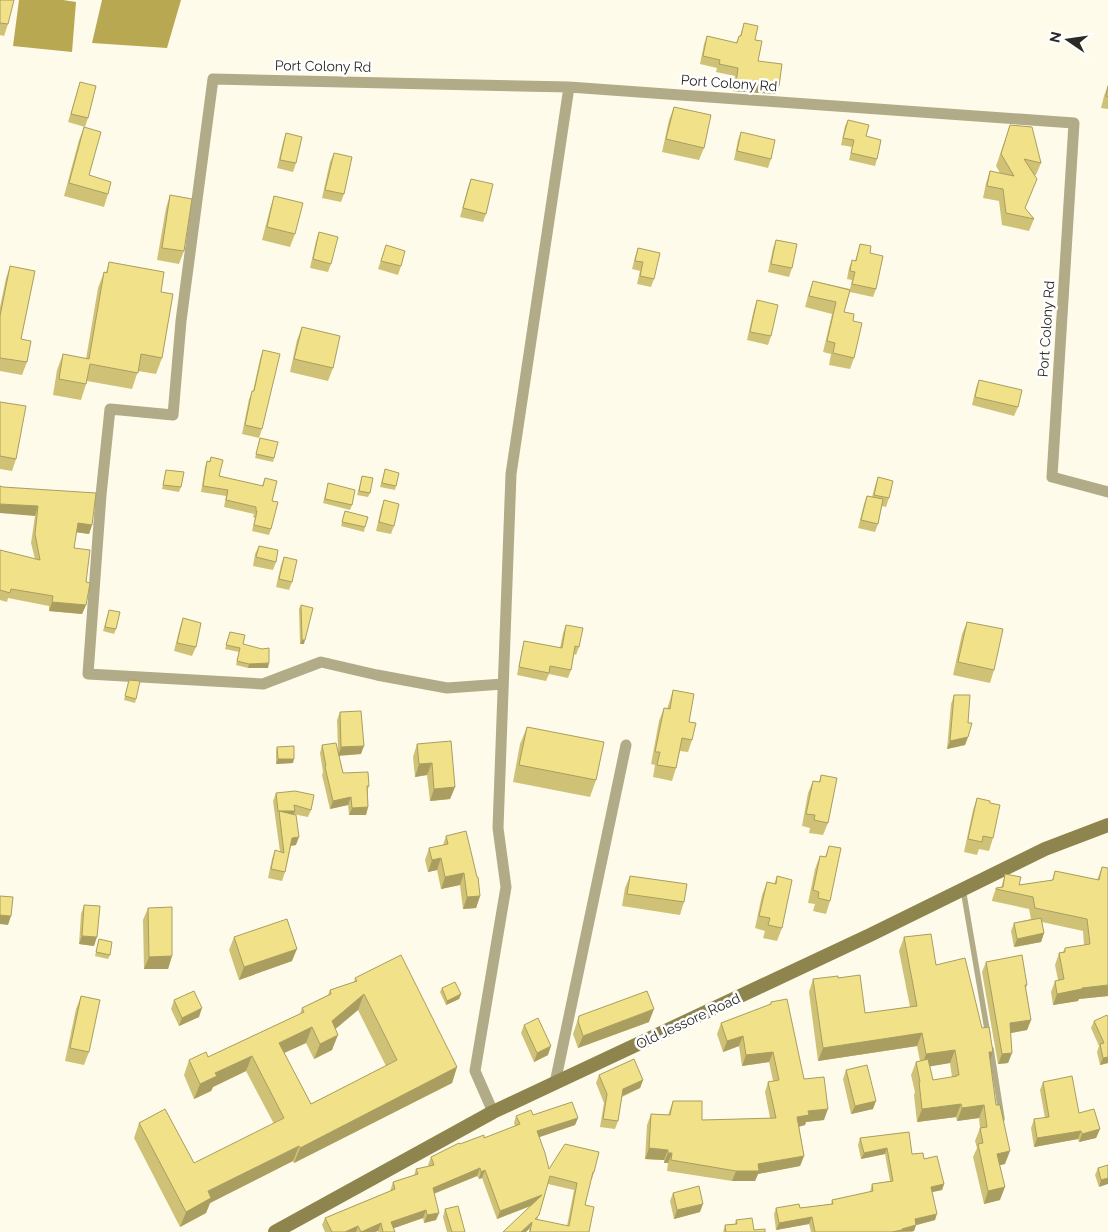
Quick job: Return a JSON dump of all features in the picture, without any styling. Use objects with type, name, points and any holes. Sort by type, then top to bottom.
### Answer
[{"type":"main road","name":"Old Jessore Road","points":[[274,1232],[493,1112],[870,935],[1045,849],[1108,825]]},
{"type":"street","name":"Port Colony Rd","points":[[503,684],[447,688],[321,662],[263,684],[88,674],[97,495],[110,409],[173,415],[181,321],[213,79],[569,87],[1074,123],[1052,477],[1108,492]]},
{"type":"street","points":[[493,1112],[475,1071],[506,887],[498,828],[511,474],[569,87]]},
{"type":"street","points":[[556,1083],[626,745]]},
{"type":"lane","points":[[963,889],[1003,1121]]},
{"type":"shaded area","points":[[19,0],[63,0],[76,2],[72,52],[13,46]]},
{"type":"shaded area","points":[[102,0],[181,0],[167,48],[92,43]]},
{"type":"building","points":[[0,0],[14,0],[8,24],[0,23]]},
{"type":"building","points":[[744,23],[758,26],[755,40],[762,41],[758,61],[782,64],[779,86],[736,83],[738,68],[719,64],[720,60],[703,56],[707,36],[737,43]]},
{"type":"building","points":[[80,82],[96,86],[88,118],[71,114]]},
{"type":"building","points":[[674,107],[711,115],[704,148],[666,139]]},
{"type":"building","points":[[848,120],[869,125],[866,136],[881,140],[877,159],[851,153],[854,140],[843,138]]},
{"type":"building","points":[[1010,125],[1032,127],[1041,163],[1024,159],[1037,179],[1025,208],[1034,219],[1006,213],[1003,189],[987,186],[990,171],[1014,176],[1001,154]]},
{"type":"building","points":[[84,127],[101,132],[89,175],[111,182],[108,194],[69,183]]},
{"type":"building","points":[[741,132],[775,140],[771,159],[737,151]]},
{"type":"building","points":[[286,133],[302,137],[296,163],[280,160]]},
{"type":"building","points":[[334,153],[352,157],[344,194],[325,190]]},
{"type":"building","points":[[471,179],[493,184],[486,214],[463,208]]},
{"type":"building","points":[[170,195],[192,199],[184,251],[162,248]]},
{"type":"building","points":[[274,196],[303,203],[295,234],[267,227]]},
{"type":"building","points":[[319,232],[338,237],[331,264],[313,259]]},
{"type":"building","points":[[776,240],[797,244],[792,268],[771,264]]},
{"type":"building","points":[[860,244],[871,246],[870,253],[883,256],[876,289],[852,284],[855,272],[850,271],[852,260],[856,261]]},
{"type":"building","points":[[386,245],[405,251],[401,266],[381,261]]},
{"type":"building","points":[[638,248],[660,253],[654,279],[640,276],[643,262],[635,261]]},
{"type":"building","points":[[109,262],[164,272],[161,292],[173,294],[162,358],[141,354],[138,373],[90,364],[86,384],[59,379],[63,354],[89,359],[104,272],[107,273]]},
{"type":"building","points":[[10,266],[35,271],[21,339],[31,341],[27,362],[0,358],[0,316]]},
{"type":"building","points":[[813,281],[850,290],[844,312],[854,314],[853,321],[862,323],[854,358],[833,353],[835,343],[827,341],[836,302],[809,296]]},
{"type":"building","points":[[757,300],[778,305],[771,336],[750,332]]},
{"type":"building","points":[[302,327],[340,336],[333,368],[294,359]]},
{"type":"building","points":[[263,350],[280,354],[262,429],[245,425]]},
{"type":"building","points":[[979,380],[1022,390],[1018,407],[975,397]]},
{"type":"building","points":[[0,402],[26,406],[16,459],[0,456]]},
{"type":"building","points":[[260,438],[278,442],[274,458],[256,454]]},
{"type":"building","points":[[211,457],[223,460],[219,476],[263,486],[265,478],[277,481],[272,501],[278,502],[271,529],[254,525],[256,507],[226,500],[228,490],[203,486],[207,461],[210,462]]},
{"type":"building","points":[[385,469],[399,473],[396,486],[382,483]]},
{"type":"building","points":[[166,470],[184,472],[181,487],[163,485]]},
{"type":"building","points":[[362,476],[373,478],[370,493],[359,491]]},
{"type":"building","points":[[878,477],[893,481],[889,498],[874,495]]},
{"type":"building","points":[[328,483],[355,490],[352,505],[325,499]]},
{"type":"building","points":[[0,486],[96,493],[92,525],[78,523],[74,548],[90,550],[86,582],[90,583],[86,605],[52,602],[53,596],[11,589],[10,593],[0,590],[0,550],[40,560],[35,534],[38,506],[0,504]]},
{"type":"building","points":[[867,496],[883,499],[878,524],[861,520]]},
{"type":"building","points":[[384,500],[399,504],[394,526],[379,522]]},
{"type":"building","points":[[345,511],[368,517],[365,527],[342,522]]},
{"type":"building","points":[[259,546],[278,550],[276,562],[256,557]]},
{"type":"building","points":[[284,557],[297,560],[292,582],[279,579]]},
{"type":"building","points":[[301,605],[313,608],[305,640],[302,640]]},
{"type":"building","points":[[109,610],[120,612],[116,629],[105,627]]},
{"type":"building","points":[[183,618],[201,623],[196,647],[177,643]]},
{"type":"building","points":[[967,622],[1003,629],[994,670],[958,662]]},
{"type":"building","points":[[566,625],[583,628],[579,647],[575,646],[571,670],[550,666],[549,673],[519,667],[524,641],[562,648]]},
{"type":"building","points":[[230,632],[245,635],[243,644],[262,649],[269,648],[269,663],[249,664],[237,661],[240,648],[226,645]]},
{"type":"building","points":[[129,680],[140,681],[136,699],[125,696]]},
{"type":"building","points":[[673,690],[694,694],[689,722],[696,723],[692,740],[682,738],[676,768],[657,765],[660,752],[655,752],[664,708],[670,709]]},
{"type":"building","points":[[954,695],[970,695],[968,723],[972,723],[968,737],[950,741]]},
{"type":"building","points":[[361,711],[364,746],[341,747],[340,712]]},
{"type":"building","points":[[527,727],[604,742],[596,780],[519,765]]},
{"type":"building","points":[[451,741],[455,787],[434,789],[432,763],[419,764],[417,744]]},
{"type":"building","points":[[336,743],[343,773],[368,772],[368,807],[352,808],[351,797],[333,801],[322,745]]},
{"type":"building","points":[[294,746],[294,759],[278,759],[277,747]]},
{"type":"building","points":[[821,775],[837,778],[828,823],[814,820],[815,815],[806,814],[813,781],[820,782]]},
{"type":"building","points":[[295,791],[314,795],[311,810],[294,805],[295,811],[278,811],[276,793]]},
{"type":"building","points":[[977,798],[1000,805],[993,838],[983,836],[982,842],[968,839]]},
{"type":"building","points":[[279,811],[296,815],[299,837],[292,838],[285,872],[271,869],[275,850],[284,853]]},
{"type":"building","points":[[466,831],[478,877],[480,896],[467,897],[464,873],[445,877],[441,858],[432,860],[429,848],[448,844],[446,836]]},
{"type":"building","points":[[829,846],[841,848],[830,901],[818,898],[819,892],[813,890],[820,856],[826,857]]},
{"type":"building","points":[[1102,867],[1108,868],[1108,985],[1082,988],[1057,994],[1055,981],[1064,979],[1059,953],[1065,952],[1065,948],[1090,944],[1087,919],[1035,908],[1033,897],[996,888],[1003,887],[1005,874],[1021,877],[1019,885],[1053,880],[1055,871],[1099,880]]},
{"type":"building","points":[[630,876],[687,884],[684,902],[627,894]]},
{"type":"building","points":[[777,876],[792,880],[782,928],[768,925],[770,918],[759,916],[767,882],[776,884]]},
{"type":"building","points":[[0,896],[13,897],[11,916],[0,915]]},
{"type":"building","points":[[84,905],[100,906],[97,937],[82,936]]},
{"type":"building","points":[[172,907],[172,956],[149,957],[148,908]]},
{"type":"building","points":[[1041,918],[1044,933],[1017,939],[1014,923]]},
{"type":"building","points":[[287,919],[297,949],[244,967],[234,937]]},
{"type":"building","points":[[931,934],[936,965],[965,958],[982,1028],[989,1027],[993,1052],[989,1052],[996,1105],[1000,1105],[1010,1151],[997,1154],[1005,1187],[988,1191],[978,1144],[983,1143],[980,1128],[987,1127],[984,1105],[962,1108],[961,1104],[922,1109],[916,1062],[928,1059],[933,1080],[957,1076],[959,1075],[955,1050],[926,1054],[922,1033],[823,1048],[813,979],[860,975],[865,1013],[917,1006],[904,937]]},
{"type":"building","points":[[99,939],[112,942],[110,955],[96,952]]},
{"type":"building","points":[[401,955],[457,1067],[300,1148],[299,1146],[208,1191],[211,1198],[186,1212],[139,1123],[165,1109],[194,1163],[284,1118],[252,1056],[215,1073],[217,1076],[200,1084],[189,1060],[206,1052],[208,1057],[304,1012],[302,1008],[331,994],[330,990],[357,981],[355,978]],"holes":[[[364,994],[397,1060],[311,1104],[279,1043],[312,1027],[320,1044],[338,1035],[332,1021]]]},
{"type":"building","points":[[1022,955],[1031,1020],[1010,1023],[1012,1053],[1002,1054],[986,962]]},
{"type":"building","points":[[455,982],[461,994],[447,1001],[442,988]]},
{"type":"building","points":[[194,991],[202,1008],[182,1018],[174,1000]]},
{"type":"building","points":[[647,991],[654,1009],[583,1036],[578,1021],[579,1016]]},
{"type":"building","points":[[81,996],[100,1000],[89,1052],[70,1048]]},
{"type":"building","points":[[787,999],[804,1079],[824,1077],[828,1109],[808,1111],[809,1115],[797,1117],[804,1156],[758,1164],[759,1171],[736,1171],[671,1160],[672,1153],[668,1153],[668,1150],[649,1148],[651,1114],[670,1115],[673,1101],[702,1101],[702,1120],[776,1118],[768,1082],[779,1080],[773,1052],[746,1055],[743,1036],[727,1041],[721,1023],[771,1004],[771,1002]]},
{"type":"building","points":[[1107,1015],[1108,1057],[1103,1058],[1100,1044],[1104,1043],[1094,1021]]},
{"type":"building","points":[[538,1018],[551,1046],[537,1053],[524,1025]]},
{"type":"building","points":[[634,1059],[643,1080],[623,1089],[618,1121],[603,1119],[607,1094],[599,1075]]},
{"type":"building","points":[[867,1065],[876,1101],[855,1106],[846,1070]]},
{"type":"building","points":[[1072,1076],[1079,1113],[1094,1109],[1100,1129],[1082,1134],[1081,1131],[1037,1138],[1034,1119],[1049,1117],[1043,1082]]},
{"type":"building","points":[[572,1102],[578,1118],[537,1131],[549,1169],[565,1144],[599,1152],[585,1205],[594,1207],[589,1232],[530,1232],[532,1222],[521,1232],[503,1232],[542,1195],[500,1211],[485,1170],[481,1172],[480,1168],[433,1188],[439,1213],[427,1215],[426,1210],[391,1222],[395,1232],[383,1232],[381,1223],[361,1232],[358,1226],[345,1232],[332,1232],[325,1218],[395,1189],[393,1182],[418,1174],[416,1169],[434,1165],[431,1157],[459,1143],[484,1135],[484,1138],[520,1124],[516,1116],[531,1110],[533,1115]],"holes":[[[550,1176],[577,1183],[569,1226],[535,1219],[539,1215]]]},
{"type":"building","points":[[909,1132],[912,1154],[923,1153],[924,1159],[937,1156],[944,1184],[931,1187],[937,1214],[915,1219],[916,1225],[892,1232],[815,1232],[812,1217],[779,1223],[776,1208],[799,1204],[800,1208],[833,1204],[832,1200],[873,1191],[872,1184],[893,1181],[887,1148],[864,1153],[860,1138]]},
{"type":"building","points":[[1108,1165],[1108,1178],[1101,1180],[1098,1168]]},
{"type":"building","points":[[699,1186],[703,1204],[677,1210],[673,1193]]},
{"type":"building","points":[[458,1206],[465,1232],[452,1232],[445,1209]]},
{"type":"building","points":[[752,1218],[754,1230],[765,1229],[765,1232],[726,1232],[725,1225],[737,1224],[736,1220]]}]
